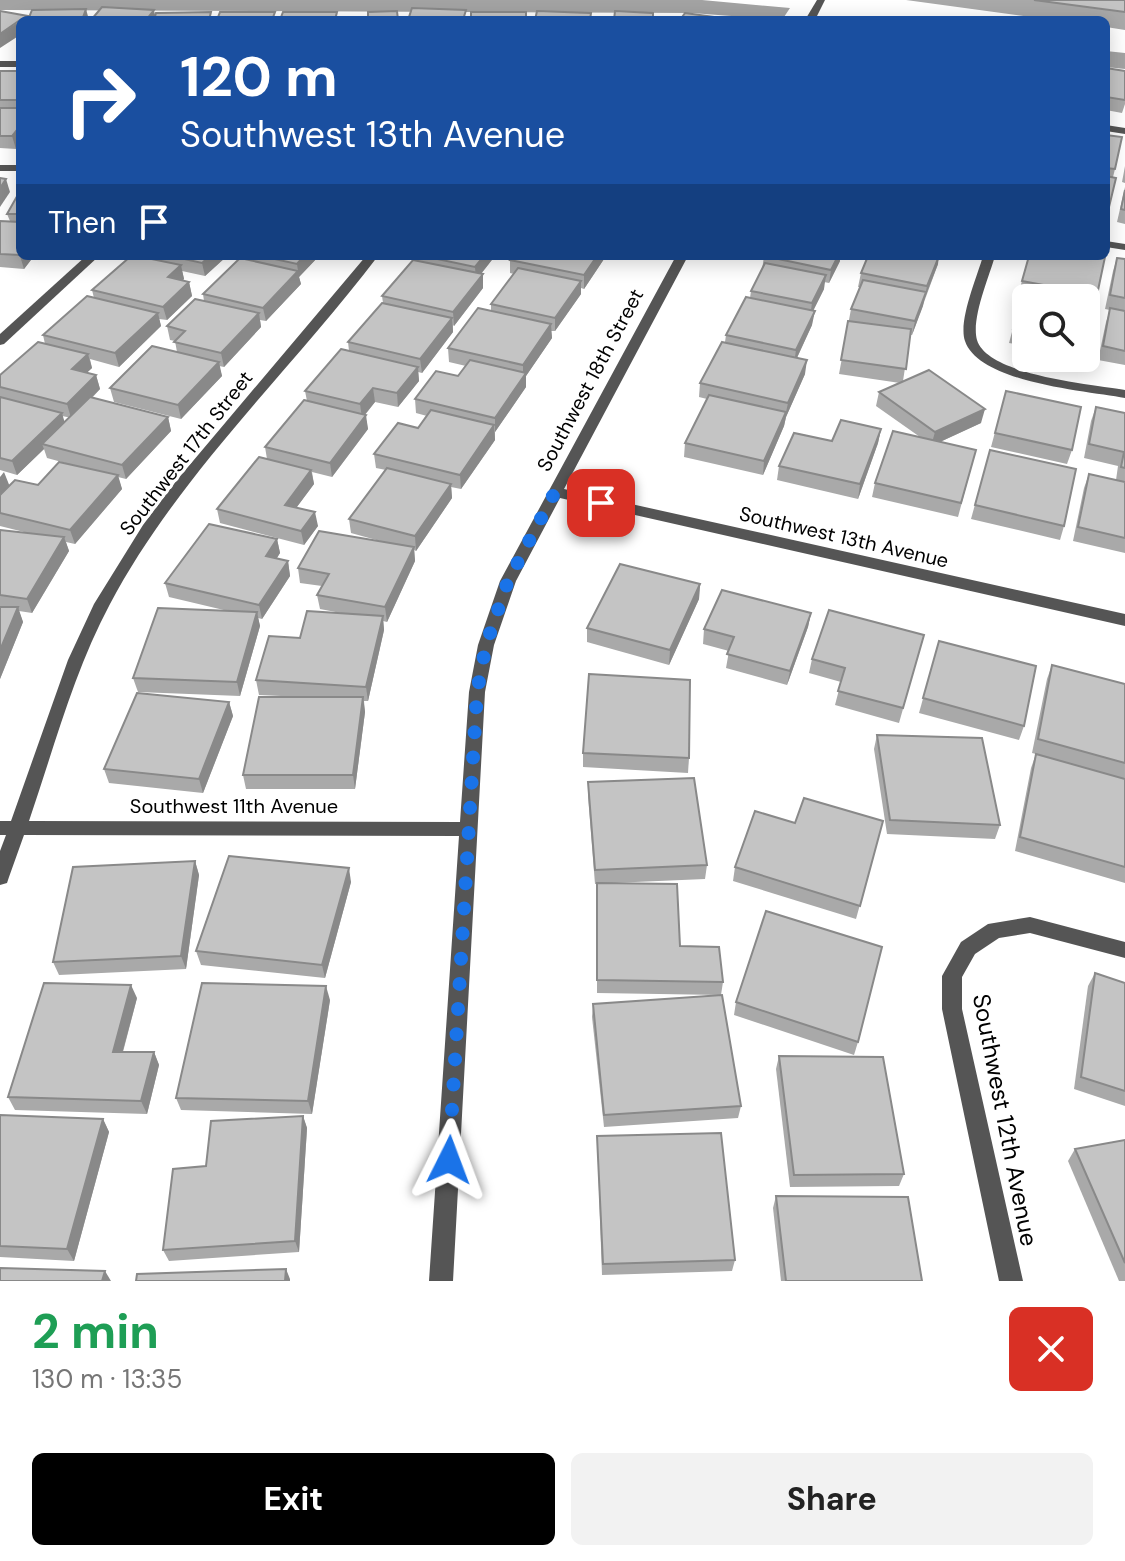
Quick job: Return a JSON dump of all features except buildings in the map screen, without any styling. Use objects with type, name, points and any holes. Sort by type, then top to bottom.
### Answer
[{"type":"street","points":[[0,341],[89,260]]},
{"type":"street","name":"Southwest 17th Street","points":[[0,877],[8,828],[102,604],[148,528],[369,260]]},
{"type":"street","name":"Southwest 18th Street","points":[[441,1281],[477,692],[486,645],[508,581],[680,260]]},
{"type":"street","points":[[988,260],[970,331],[972,345],[983,359],[1004,371],[1125,394]]},
{"type":"street","name":"Southwest 13th Avenue","points":[[555,492],[1125,620]]},
{"type":"street","name":"Southwest 11th Avenue","points":[[8,828],[468,829]]},
{"type":"street","name":"Southwest 12th Avenue","points":[[1011,1281],[952,1009],[952,976],[968,948],[995,930],[1030,925],[1125,950]]},
{"type":"shaded area","points":[[0,0],[702,0],[790,8],[785,16],[0,10]]},
{"type":"waterway","points":[[1110,59],[1125,61]]},
{"type":"route","points":[[449,1160],[477,692],[486,645],[508,581],[555,492],[601,503]]}]
